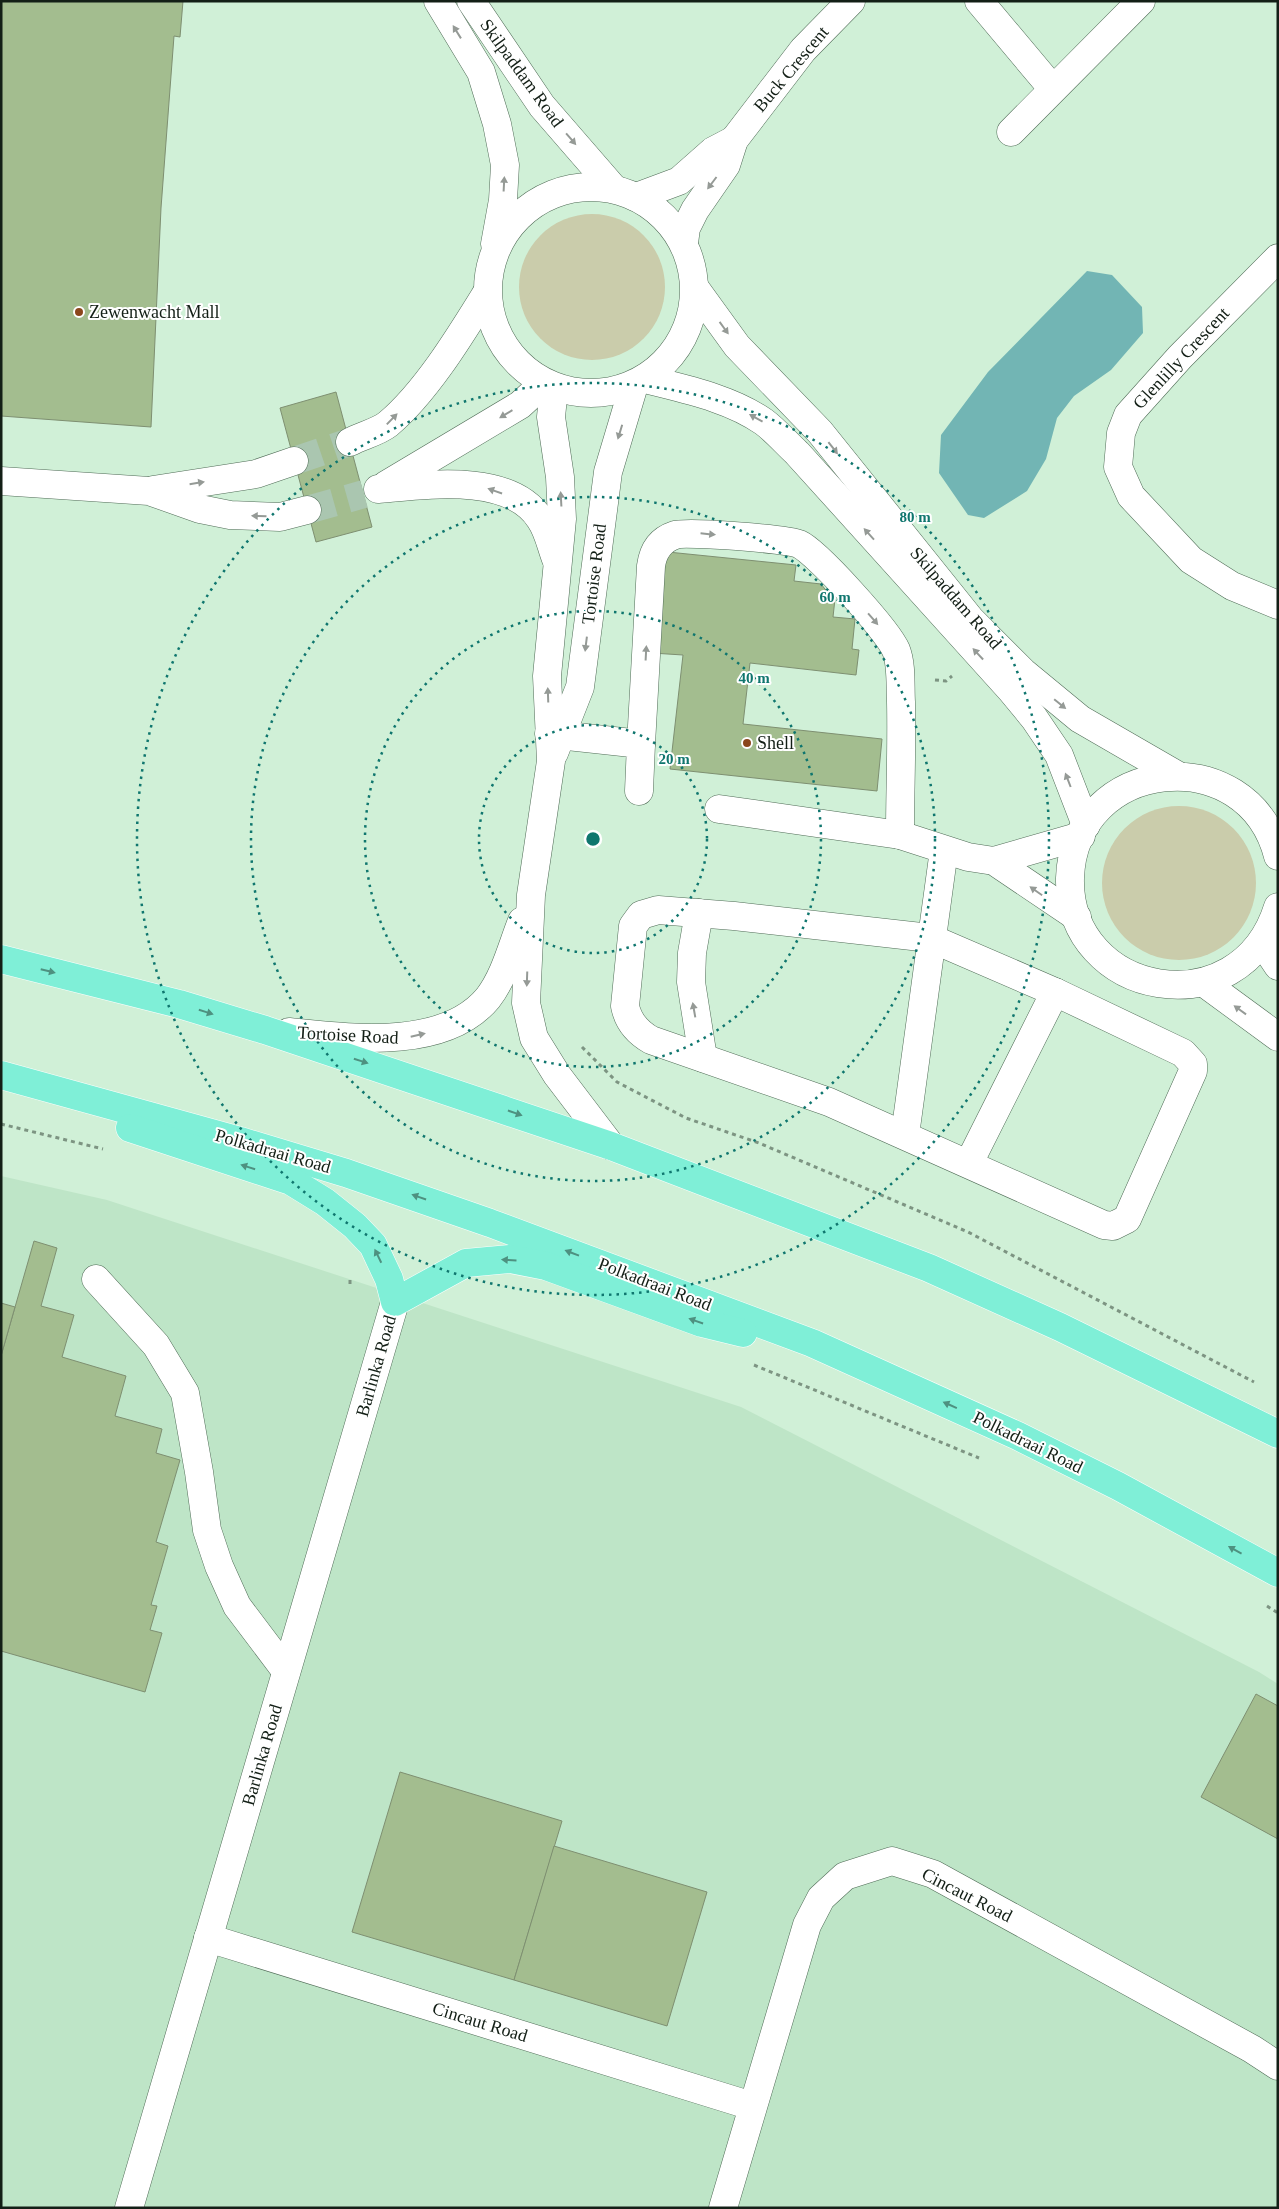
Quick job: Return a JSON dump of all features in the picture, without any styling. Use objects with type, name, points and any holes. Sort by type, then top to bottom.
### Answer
[{"type":"main road","points":[[1,959],[180,1004],[265,1030],[612,1146],[929,1268],[1060,1327],[1278,1434]]},
{"type":"main road","points":[[1,1076],[63,1104],[103,1119],[291,1181],[326,1202],[355,1226],[373,1245],[389,1279],[395,1302],[466,1263],[510,1259],[546,1266],[702,1323],[740,1333],[812,1343]]},
{"type":"main road","name":"Polkadraai Road","points":[[1,1076],[240,1141],[346,1173],[490,1223],[812,1343],[1018,1436],[1118,1486],[1278,1573]]},
{"type":"street","name":"Skilpaddam Road","points":[[438,1],[481,72],[497,124],[505,164],[503,200],[494,250]]},
{"type":"street","name":"Skilpaddam Road","points":[[471,1],[542,106],[625,193]]},
{"type":"street","name":"Buck Crescent","points":[[734,140],[803,50],[851,1]]},
{"type":"street","points":[[978,1],[1052,88]]},
{"type":"street","points":[[1011,132],[1052,88],[1141,1]]},
{"type":"street","points":[[625,193],[679,181],[713,151],[734,140]]},
{"type":"street","points":[[684,243],[686,228],[695,210],[726,165],[734,140]]},
{"type":"street","points":[[585,186],[625,193],[656,209],[671,224],[684,243],[692,265],[695,288],[690,324],[672,356],[639,382],[604,394],[574,393],[549,385],[515,361],[494,330],[486,294],[488,272],[494,250],[509,225],[530,205],[556,192],[585,186]]},
{"type":"street","name":"Glenlilly Crescent","points":[[1278,258],[1180,357],[1128,415],[1121,433],[1118,467],[1131,496],[1191,560],[1232,586],[1278,605]]},
{"type":"street","name":"Skilpaddam Road","points":[[695,288],[737,346],[820,432],[965,612],[1010,659],[1080,719],[1177,775]]},
{"type":"street","points":[[350,442],[387,425],[419,390],[452,348],[486,294]]},
{"type":"street","name":"Skilpaddam Road","points":[[639,382],[691,391],[737,408],[763,422],[786,442],[1011,690],[1034,718],[1059,755],[1083,830]]},
{"type":"street","name":"Tortoise Road","points":[[612,1146],[557,1075],[534,1038],[526,1003],[532,895],[550,762],[555,735],[580,687],[608,472],[639,382]]},
{"type":"street","points":[[549,385],[520,406],[397,480],[371,492],[444,483],[484,487],[518,498],[540,519],[557,562]]},
{"type":"street","name":"Tortoise Road","points":[[549,385],[551,417],[560,477],[562,519],[547,676],[555,735]]},
{"type":"street","points":[[1,481],[149,491],[256,474],[294,461]]},
{"type":"street","points":[[149,491],[200,509],[230,515],[280,517],[307,510]]},
{"type":"street","points":[[639,791],[651,566],[653,554],[660,543],[674,535],[692,533],[798,543],[825,565],[887,635],[896,650],[900,674],[900,835]]},
{"type":"street","points":[[555,735],[641,744]]},
{"type":"street","points":[[1278,856],[1268,829],[1268,817],[1230,790],[1213,782],[1177,775],[1141,781],[1125,788],[1097,810],[1083,830],[1072,860],[1070,880],[1077,917],[1085,935],[1097,950],[1128,974],[1164,985],[1184,986],[1226,974],[1246,960],[1262,942],[1273,923],[1278,906]]},
{"type":"street","points":[[719,809],[900,835],[944,850],[994,861],[1077,917]]},
{"type":"street","points":[[994,861],[1083,830]]},
{"type":"street","points":[[905,1135],[930,938],[944,850]]},
{"type":"street","name":"Tortoise Road","points":[[265,1030],[331,1037],[405,1038],[432,1032],[465,1016],[487,999],[498,983],[532,895]]},
{"type":"street","points":[[658,910],[699,913],[930,938],[1055,992],[1183,1053],[1193,1064],[1193,1071],[1127,1219],[1113,1226],[1104,1224],[829,1102],[642,1035],[626,1014],[624,1006],[633,926],[637,919],[648,912],[658,910]]},
{"type":"street","points":[[699,913],[692,953],[691,982],[702,1058]]},
{"type":"street","points":[[1262,942],[1278,966]]},
{"type":"street","points":[[1203,982],[1278,1037]]},
{"type":"street","points":[[969,1163],[1055,992]]},
{"type":"street","points":[[96,1279],[156,1345],[185,1393],[207,1530],[219,1566],[237,1606],[286,1671]]},
{"type":"street","name":"Barlinka Road","points":[[129,2208],[395,1302]]},
{"type":"street","name":"Cincaut Road","points":[[723,2208],[807,1925],[821,1898],[845,1876],[892,1861],[933,1874],[1252,2049],[1278,2066]]},
{"type":"street","name":"Cincaut Road","points":[[208,1938],[752,2106]]},
{"type":"path","points":[[932,680],[946,681],[958,671]]},
{"type":"path","points":[[753,1364],[986,1461]]},
{"type":"path","points":[[1263,1604],[1278,1613]]},
{"type":"shaded area","points":[[592,214],[620,220],[643,236],[659,259],[665,287],[659,315],[643,338],[620,354],[592,360],[564,354],[541,338],[525,315],[519,287],[525,259],[541,236],[564,220]]},
{"type":"shaded area","points":[[1179,806],[1208,812],[1222,819],[1233,829],[1243,840],[1250,854],[1256,883],[1250,912],[1243,926],[1233,937],[1222,947],[1208,954],[1179,960],[1150,954],[1136,947],[1125,937],[1115,926],[1108,912],[1102,883],[1108,854],[1115,840],[1125,829],[1136,819],[1150,812]]},
{"type":"shaded area","points":[[1,1176],[107,1200],[741,1407],[1259,1672],[1278,1684],[1278,2208],[1,2208]]},
{"type":"water","points":[[1087,271],[1112,275],[1142,307],[1143,333],[1111,370],[1074,396],[1057,418],[1046,459],[1027,491],[984,518],[968,515],[939,473],[941,435],[988,372]]},
{"type":"building","name":"Zewenwacht Mall","points":[[1,1],[183,1],[180,37],[174,36],[161,208],[151,427],[1,416]]},
{"type":"building","points":[[336,392],[372,527],[316,542],[280,408]]},
{"type":"building","points":[[658,551],[796,565],[794,581],[821,584],[832,598],[835,599],[833,617],[855,619],[852,649],[859,650],[856,675],[750,663],[743,724],[882,739],[877,791],[670,769],[683,655],[652,653]]},
{"type":"building","points":[[34,1241],[57,1248],[41,1306],[74,1315],[62,1357],[126,1376],[115,1416],[162,1429],[156,1453],[180,1460],[156,1542],[168,1546],[151,1605],[157,1606],[150,1630],[162,1633],[145,1692],[1,1651],[1,1356]]},
{"type":"building","points":[[1,1303],[15,1307],[1,1356]]},
{"type":"building","points":[[1256,1694],[1278,1706],[1278,1839],[1201,1797]]},
{"type":"building","points":[[400,1772],[562,1821],[514,1980],[352,1932]]},
{"type":"building","points":[[554,1846],[707,1892],[667,2026],[514,1980]]},
{"type":"tunnel","points":[[294,461],[350,442]]},
{"type":"tunnel","points":[[307,510],[364,494]]},
{"type":"place","name":"Zewenwacht Mall","points":[[79,312]]},
{"type":"place","name":"Shell","points":[[747,743]]}]
